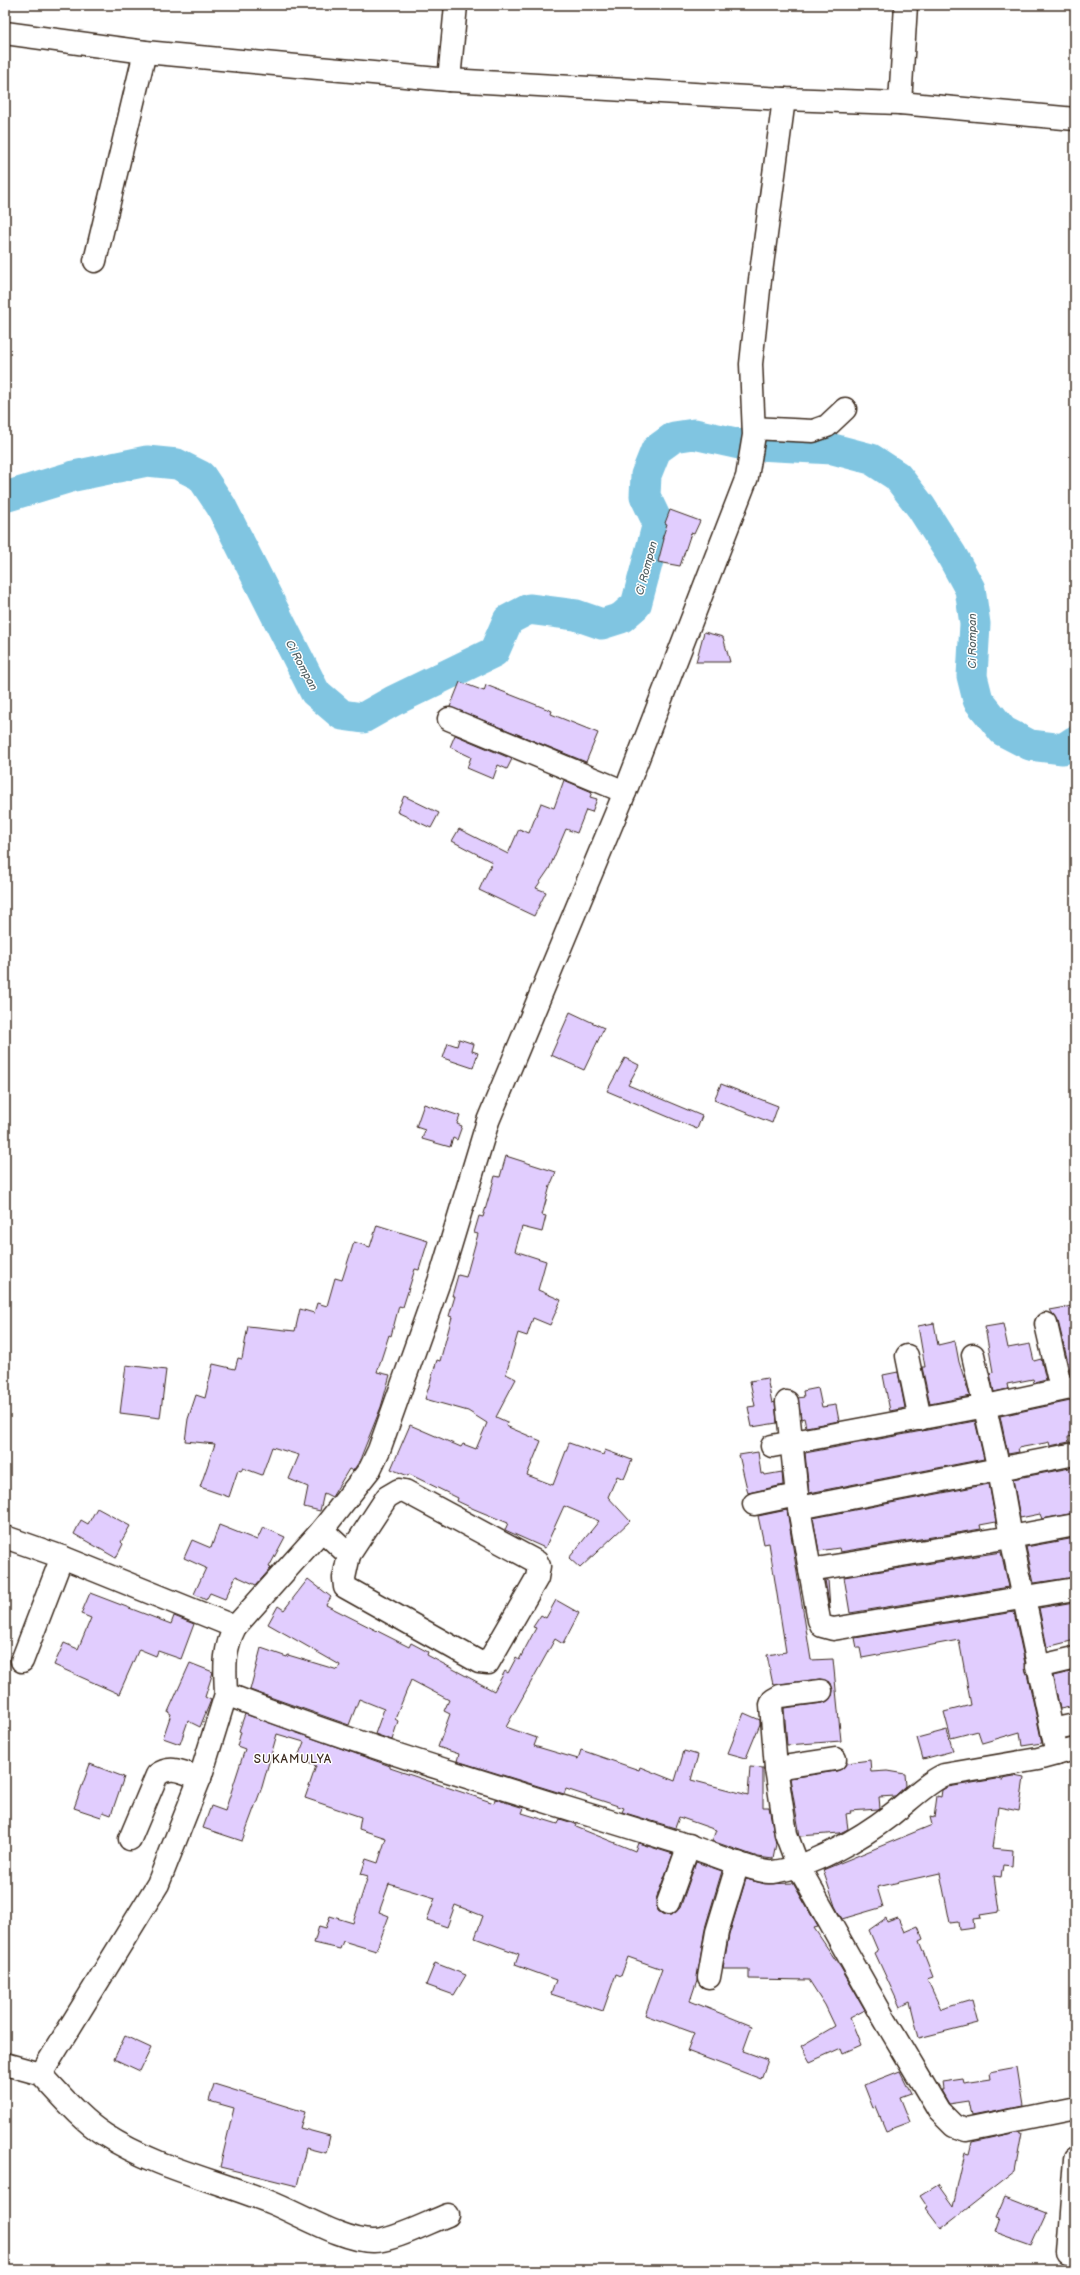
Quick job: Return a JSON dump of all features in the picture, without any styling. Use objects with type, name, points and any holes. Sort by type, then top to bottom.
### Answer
[{"type":"street","points":[[450,80],[456,5]]},
{"type":"street","points":[[900,103],[906,5]]},
{"type":"street","points":[[5,33],[145,52],[450,80],[784,99],[900,103],[1075,119]]},
{"type":"street","points":[[95,261],[145,52]]},
{"type":"street","points":[[41,2074],[158,1884],[200,1778],[226,1694],[225,1654],[227,1643],[235,1627],[322,1530],[370,1468],[379,1450],[440,1276],[488,1121],[625,792],[748,478],[753,439],[751,364],[760,280],[784,99]]},
{"type":"street","points":[[753,439],[813,430],[827,426],[845,410]]},
{"type":"street","points":[[449,719],[625,792]]},
{"type":"street","points":[[782,1444],[920,1419],[1068,1388],[1046,1324]]},
{"type":"street","points":[[226,1694],[457,1774],[689,1845],[768,1873],[798,1866],[836,1850],[889,1816],[935,1780],[944,1775],[1066,1752],[1052,1730],[1037,1667],[1025,1598],[1011,1537],[986,1406],[974,1355]]},
{"type":"street","points":[[908,1356],[920,1419]]},
{"type":"street","points":[[787,1402],[782,1444],[798,1501],[819,1620],[822,1626],[828,1628],[1025,1598],[1075,1588]]},
{"type":"street","points":[[754,1504],[798,1501],[999,1470],[1075,1454]]},
{"type":"street","points":[[399,1490],[405,1491],[537,1562],[539,1572],[488,1663],[483,1664],[345,1587],[344,1578],[349,1555],[387,1496],[399,1490]]},
{"type":"street","points":[[810,1570],[1075,1525]]},
{"type":"street","points":[[322,1530],[349,1555]]},
{"type":"street","points":[[5,1537],[62,1557],[235,1627]]},
{"type":"street","points":[[22,1661],[62,1557]]},
{"type":"street","points":[[1037,1667],[1075,1658]]},
{"type":"street","points":[[821,1691],[780,1696],[773,1700],[771,1705],[776,1768],[786,1834],[798,1866],[878,2008],[939,2111],[954,2126],[966,2130],[1075,2108]]},
{"type":"street","points":[[1052,1730],[1075,1725]]},
{"type":"street","points":[[776,1768],[835,1760]]},
{"type":"street","points":[[130,1839],[157,1775],[164,1770],[174,1770],[200,1778]]},
{"type":"street","points":[[668,1903],[689,1845]]},
{"type":"street","points":[[709,1977],[717,1932],[738,1863]]},
{"type":"street","points":[[5,2064],[41,2074],[94,2127],[132,2151],[169,2167],[272,2204],[339,2232],[364,2240],[383,2240],[448,2215]]},
{"type":"street","points":[[1068,2253],[1075,2158]]},
{"type":"building","points":[[670,510],[700,521],[694,534],[691,533],[680,566],[658,562],[664,539],[662,539],[667,524],[665,523]]},
{"type":"building","points":[[704,632],[723,637],[730,662],[696,662]]},
{"type":"building","points":[[460,682],[484,691],[486,685],[552,711],[551,714],[598,733],[586,762],[450,707]]},
{"type":"building","points":[[455,735],[512,759],[507,769],[498,765],[493,779],[467,768],[471,757],[450,747]]},
{"type":"building","points":[[564,780],[592,792],[590,797],[597,799],[592,812],[586,810],[577,833],[566,829],[549,869],[536,888],[546,892],[534,916],[479,890],[492,862],[452,841],[459,829],[508,854],[519,829],[529,833],[541,803],[554,808]]},
{"type":"building","points":[[404,796],[439,813],[431,828],[397,812]]},
{"type":"building","points":[[570,1012],[604,1028],[584,1070],[551,1055]]},
{"type":"building","points":[[459,1039],[474,1044],[472,1051],[478,1053],[473,1068],[443,1058],[448,1043],[457,1046]]},
{"type":"building","points":[[625,1058],[639,1065],[628,1085],[702,1116],[697,1129],[607,1091]]},
{"type":"building","points":[[721,1084],[778,1106],[772,1123],[714,1100]]},
{"type":"building","points":[[424,1104],[460,1116],[457,1124],[462,1126],[457,1140],[453,1138],[450,1147],[422,1139],[425,1130],[416,1127]]},
{"type":"building","points":[[506,1156],[556,1172],[550,1186],[542,1215],[546,1216],[542,1232],[522,1227],[515,1251],[546,1261],[538,1290],[561,1300],[550,1325],[533,1318],[527,1336],[518,1333],[506,1374],[516,1379],[496,1417],[507,1422],[506,1426],[541,1441],[527,1475],[553,1485],[569,1443],[603,1455],[605,1450],[632,1460],[624,1479],[617,1476],[608,1497],[630,1521],[580,1568],[569,1558],[599,1521],[564,1506],[545,1548],[505,1530],[508,1523],[457,1501],[458,1498],[409,1474],[408,1476],[391,1469],[410,1425],[461,1447],[463,1444],[476,1449],[487,1423],[468,1411],[425,1399],[437,1360],[440,1361],[452,1317],[449,1316],[455,1296],[452,1296],[458,1275],[466,1277],[478,1234],[474,1233],[479,1216],[483,1217],[495,1176],[500,1177]]},
{"type":"building","points":[[377,1225],[428,1241],[419,1270],[415,1269],[403,1307],[399,1306],[391,1336],[389,1335],[377,1372],[390,1375],[381,1407],[359,1462],[353,1471],[349,1469],[332,1497],[324,1493],[320,1511],[304,1507],[308,1487],[289,1479],[299,1455],[272,1447],[262,1475],[243,1468],[241,1471],[238,1470],[229,1497],[200,1487],[215,1444],[185,1441],[188,1419],[196,1395],[205,1398],[213,1364],[235,1369],[238,1358],[242,1359],[248,1326],[295,1331],[300,1309],[314,1313],[317,1303],[327,1306],[335,1278],[342,1280],[354,1242],[370,1247]]},
{"type":"building","points":[[1072,1306],[1075,1320],[1075,1375],[1071,1375],[1058,1321],[1050,1310]]},
{"type":"building","points":[[934,1323],[938,1345],[955,1341],[959,1362],[970,1396],[930,1404],[922,1367],[925,1367],[918,1326]]},
{"type":"building","points":[[1003,1324],[1008,1348],[1030,1344],[1034,1361],[1041,1359],[1046,1380],[1034,1383],[1033,1379],[1007,1384],[1008,1389],[994,1392],[990,1373],[993,1372],[985,1327]]},
{"type":"building","points":[[126,1365],[166,1370],[160,1418],[120,1413]]},
{"type":"building","points":[[898,1372],[905,1408],[890,1411],[883,1375]]},
{"type":"building","points":[[767,1378],[772,1403],[775,1402],[777,1423],[752,1427],[748,1407],[755,1406],[750,1381]]},
{"type":"building","points":[[818,1388],[822,1407],[836,1405],[839,1421],[806,1427],[804,1418],[801,1419],[798,1398],[804,1397],[803,1391]]},
{"type":"building","points":[[1075,1400],[1075,1436],[1068,1437],[1069,1442],[1050,1446],[1049,1442],[1018,1448],[1019,1452],[1008,1454],[1000,1416]]},
{"type":"building","points":[[975,1421],[984,1459],[809,1493],[805,1453]]},
{"type":"building","points":[[758,1452],[761,1474],[764,1473],[765,1475],[782,1472],[783,1485],[748,1493],[739,1455]]},
{"type":"building","points":[[1075,1467],[1075,1513],[1042,1519],[1040,1514],[1020,1518],[1013,1479]]},
{"type":"building","points":[[989,1484],[996,1522],[980,1525],[981,1529],[840,1552],[839,1548],[819,1551],[813,1518]]},
{"type":"building","points":[[97,1508],[130,1526],[121,1542],[123,1544],[116,1558],[74,1534],[81,1520],[88,1524]]},
{"type":"building","points":[[787,1510],[811,1660],[833,1659],[841,1741],[787,1745],[784,1708],[823,1703],[832,1696],[833,1690],[831,1683],[820,1679],[773,1685],[767,1655],[786,1652],[769,1543],[764,1544],[758,1516]]},
{"type":"building","points":[[219,1525],[257,1540],[263,1527],[285,1537],[269,1567],[271,1568],[256,1585],[236,1576],[225,1599],[210,1593],[206,1600],[194,1594],[206,1568],[184,1558],[192,1540],[211,1548]]},
{"type":"building","points":[[1075,1538],[1075,1577],[1034,1583],[1026,1547]]},
{"type":"building","points":[[1001,1552],[1009,1587],[850,1613],[844,1577]]},
{"type":"building","points":[[308,1579],[331,1597],[326,1605],[409,1647],[411,1643],[428,1652],[427,1655],[494,1691],[505,1671],[508,1673],[516,1658],[519,1660],[536,1628],[533,1627],[541,1615],[546,1618],[556,1600],[579,1613],[563,1644],[555,1639],[506,1727],[537,1738],[534,1746],[578,1759],[581,1750],[639,1770],[640,1767],[675,1781],[684,1751],[698,1755],[691,1780],[748,1795],[750,1767],[763,1768],[763,1807],[769,1807],[776,1844],[773,1859],[758,1857],[712,1841],[716,1830],[679,1817],[675,1828],[622,1812],[624,1808],[566,1789],[564,1794],[457,1761],[459,1754],[438,1747],[450,1714],[444,1711],[449,1700],[411,1680],[395,1719],[398,1721],[392,1740],[375,1734],[384,1709],[359,1699],[349,1725],[250,1690],[261,1648],[287,1657],[288,1655],[338,1670],[340,1665],[268,1624],[278,1606],[284,1610]]},
{"type":"building","points":[[825,1580],[828,1580],[830,1609]]},
{"type":"building","points":[[90,1593],[171,1624],[174,1616],[194,1624],[181,1659],[158,1651],[156,1656],[139,1649],[119,1694],[54,1665],[64,1643],[78,1649],[91,1618],[81,1614]]},
{"type":"building","points":[[1074,1602],[1075,1640],[1047,1647],[1039,1608]]},
{"type":"building","points":[[1014,1612],[1042,1743],[1022,1746],[1020,1732],[982,1743],[978,1731],[951,1738],[944,1712],[971,1705],[959,1640],[862,1658],[860,1648],[857,1648],[855,1638]]},
{"type":"building","points":[[190,1663],[213,1672],[205,1697],[211,1700],[200,1727],[188,1721],[180,1744],[163,1738],[171,1714],[168,1712]]},
{"type":"building","points":[[1075,1671],[1075,1706],[1060,1709],[1053,1676]]},
{"type":"building","points":[[744,1713],[760,1720],[760,1724],[746,1758],[728,1753]]},
{"type":"building","points":[[245,1714],[390,1766],[390,1768],[494,1803],[495,1799],[524,1808],[522,1813],[558,1824],[560,1819],[573,1823],[577,1825],[576,1827],[635,1851],[638,1843],[673,1854],[656,1899],[658,1911],[664,1915],[671,1915],[680,1908],[696,1862],[722,1871],[705,1928],[697,1980],[690,2001],[752,2026],[743,2051],[768,2060],[761,2079],[687,2051],[694,2033],[645,2015],[662,1969],[628,1957],[621,1976],[616,1974],[603,2011],[551,1994],[556,1980],[515,1965],[519,1954],[475,1938],[483,1916],[455,1905],[447,1927],[427,1920],[435,1898],[389,1884],[379,1912],[389,1916],[376,1951],[343,1941],[340,1949],[314,1943],[319,1926],[326,1928],[330,1916],[353,1923],[368,1876],[361,1874],[366,1859],[378,1863],[386,1838],[359,1829],[361,1817],[305,1798],[316,1766],[297,1759],[304,1742],[277,1734],[262,1787],[242,1841],[203,1828],[211,1806],[225,1811],[245,1749],[237,1746],[241,1732],[239,1731]]},
{"type":"building","points":[[947,1730],[953,1751],[923,1759],[917,1738]]},
{"type":"building","points":[[870,1760],[871,1772],[887,1771],[905,1774],[906,1786],[895,1796],[879,1797],[880,1808],[878,1809],[850,1811],[851,1813],[846,1814],[848,1829],[840,1833],[800,1836],[790,1778],[837,1771],[843,1768],[847,1763]]},
{"type":"building","points":[[90,1764],[124,1777],[111,1815],[103,1812],[101,1817],[74,1808]]},
{"type":"building","points":[[1014,1776],[1024,1778],[1019,1811],[998,1807],[992,1848],[1013,1850],[1012,1866],[1003,1865],[1001,1877],[994,1876],[999,1912],[980,1915],[981,1918],[973,1919],[974,1928],[959,1930],[958,1922],[950,1923],[940,1873],[877,1887],[883,1907],[842,1919],[835,1906],[823,1870],[932,1825],[930,1817],[934,1818],[937,1796],[941,1797],[942,1790],[948,1787],[996,1779],[1003,1780],[1003,1778]]},
{"type":"building","points":[[746,1879],[765,1884],[793,1883],[818,1927],[814,1928],[841,1968],[865,2010],[850,2018],[861,2045],[843,2053],[841,2048],[810,2062],[801,2046],[835,2026],[825,2005],[809,1980],[749,1979],[749,1969],[723,1969],[729,1935]]},
{"type":"building","points":[[886,1918],[887,1922],[898,1918],[904,1932],[918,1926],[923,1939],[919,1941],[933,1977],[927,1979],[941,2009],[972,2000],[978,2023],[919,2038],[910,2002],[900,2007],[875,1953],[878,1951],[869,1930]]},
{"type":"building","points":[[435,1963],[466,1975],[454,1995],[426,1985]]},
{"type":"building","points":[[125,2036],[151,2048],[140,2071],[114,2059]]},
{"type":"building","points":[[1017,2068],[1023,2106],[972,2116],[969,2101],[949,2104],[941,2090],[943,2090],[942,2082],[963,2079],[964,2083],[991,2079],[990,2073]]},
{"type":"building","points":[[900,2071],[911,2093],[900,2097],[910,2122],[886,2131],[876,2107],[873,2108],[864,2085]]},
{"type":"building","points":[[214,2084],[305,2112],[300,2128],[330,2136],[326,2153],[306,2148],[297,2186],[220,2167],[234,2108],[209,2101]]},
{"type":"building","points":[[1017,2132],[1022,2133],[1015,2171],[941,2229],[926,2209],[928,2208],[920,2196],[938,2185],[953,2206],[965,2153],[969,2154],[972,2142]]},
{"type":"building","points":[[1005,2196],[1046,2212],[1031,2245],[994,2232],[999,2218],[996,2217]]},
{"type":"waterway","name":"Ci Rompan","points":[[5,497],[74,476],[147,461],[177,464],[201,476],[221,506],[315,692],[342,715],[363,718],[393,701],[494,652],[508,620],[529,609],[576,615],[602,624],[621,618],[636,605],[658,523],[645,496],[646,475],[656,450],[674,437],[694,434],[740,444],[833,449],[871,459],[897,476],[921,507],[951,554],[970,589],[975,624],[972,676],[978,700],[1003,731],[1030,745],[1063,749],[1075,741]]},
{"type":"district","name":"SUKAMULYA","points":[[293,1759]]}]
